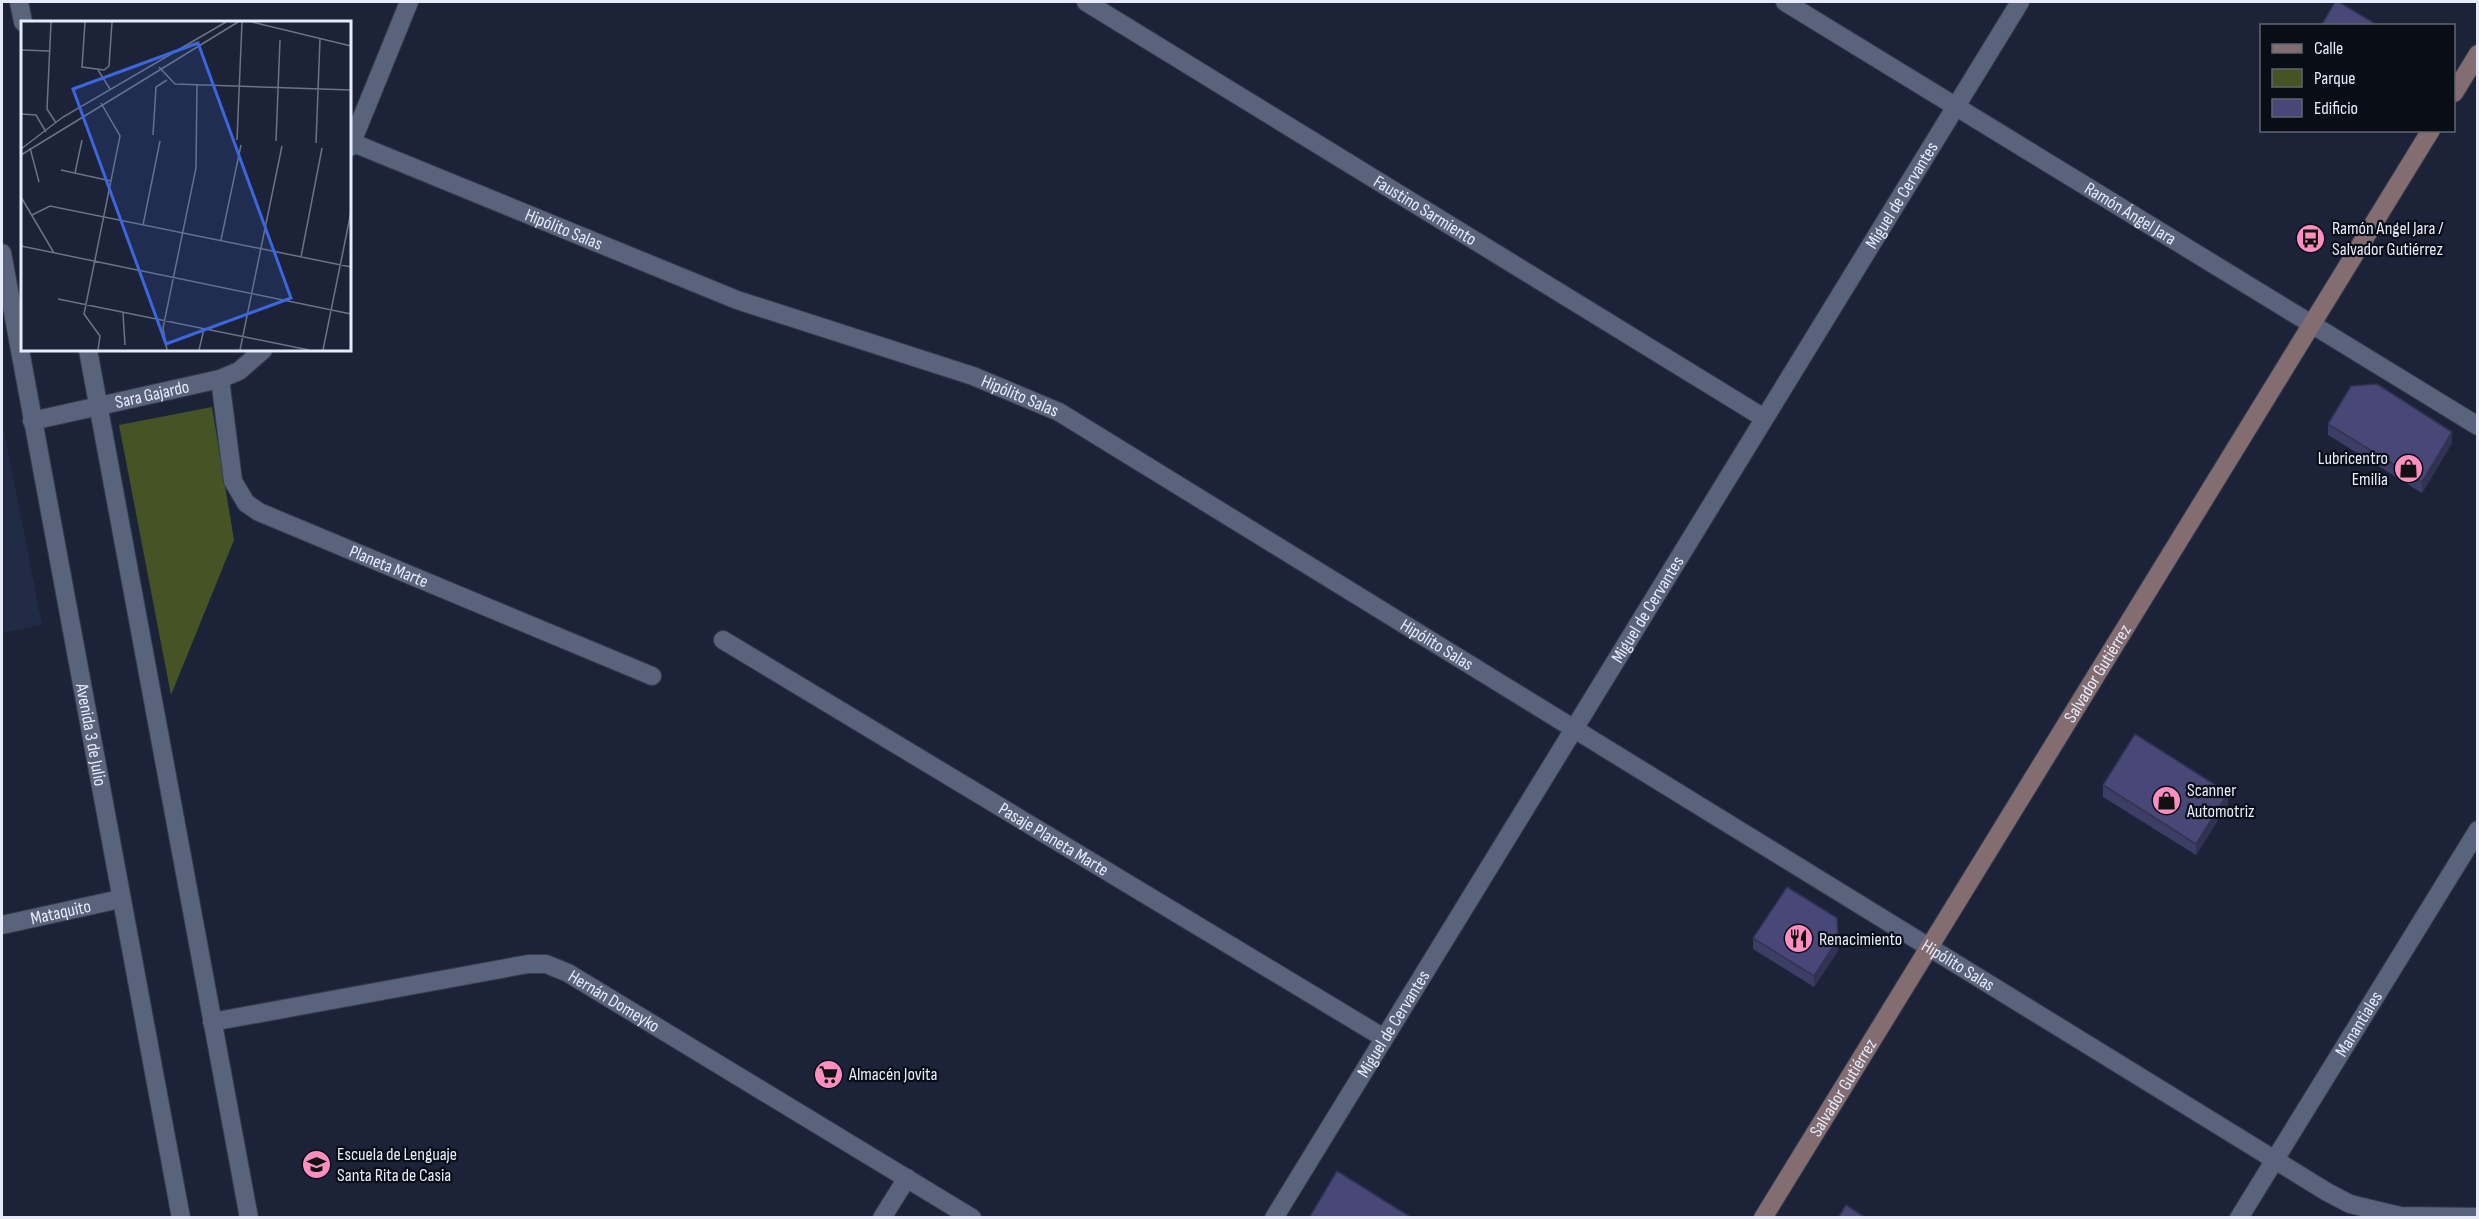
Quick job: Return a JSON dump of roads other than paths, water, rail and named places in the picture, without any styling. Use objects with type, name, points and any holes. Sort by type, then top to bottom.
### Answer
[{"type":"main road","points":[[2455,91],[2478,54]]},
{"type":"main road","name":"Salvador Gutiérrez","points":[[1763,1218],[2430,132]]},
{"type":"street","points":[[19,2],[23,21]]},
{"type":"street","points":[[351,143],[409,2]]},
{"type":"street","name":"Faustino Sarmiento","points":[[1086,2],[1764,418]]},
{"type":"street","name":"Ramón Ángel Jara","points":[[1785,2],[2478,426]]},
{"type":"street","name":"Miguel de Cervantes","points":[[1274,1218],[2020,2]]},
{"type":"street","name":"Hipólito Salas","points":[[351,145],[737,300],[973,376],[1059,412],[2335,1196],[2375,1212],[2400,1216],[2478,1217]]},
{"type":"street","name":"Avenida 3 de Julio","points":[[2,253],[181,1218]]},
{"type":"street","points":[[88,351],[249,1218]]},
{"type":"street","name":"Sara Gajardo","points":[[32,421],[220,380],[239,371],[262,351]]},
{"type":"street","name":"Planeta Marte","points":[[220,380],[232,481],[246,503],[260,512],[652,676]]},
{"type":"street","name":"Pasaje Planeta Marte","points":[[723,640],[1384,1038]]},
{"type":"street","name":"Manantiales","points":[[2240,1218],[2472,851],[2478,830]]},
{"type":"street","name":"Mataquito","points":[[2,925],[120,899]]},
{"type":"street","name":"Hernán Domeyko","points":[[212,1022],[528,964],[546,964],[568,973],[972,1218]]},
{"type":"street","points":[[882,1218],[907,1178]]},
{"type":"place","name":"Ramón Angel Jara / Salvador Gutiérrez","points":[[2311,238]]},
{"type":"place","name":"Lubricentro Emilia","points":[[2409,468]]},
{"type":"place","name":"Scanner Automotriz","points":[[2166,800]]},
{"type":"place","name":"Renacimiento","points":[[1798,939]]},
{"type":"place","name":"Almacén Jovita","points":[[828,1074]]},
{"type":"place","name":"Escuela de Lenguaje Santa Rita de Casia","points":[[316,1164]]}]
